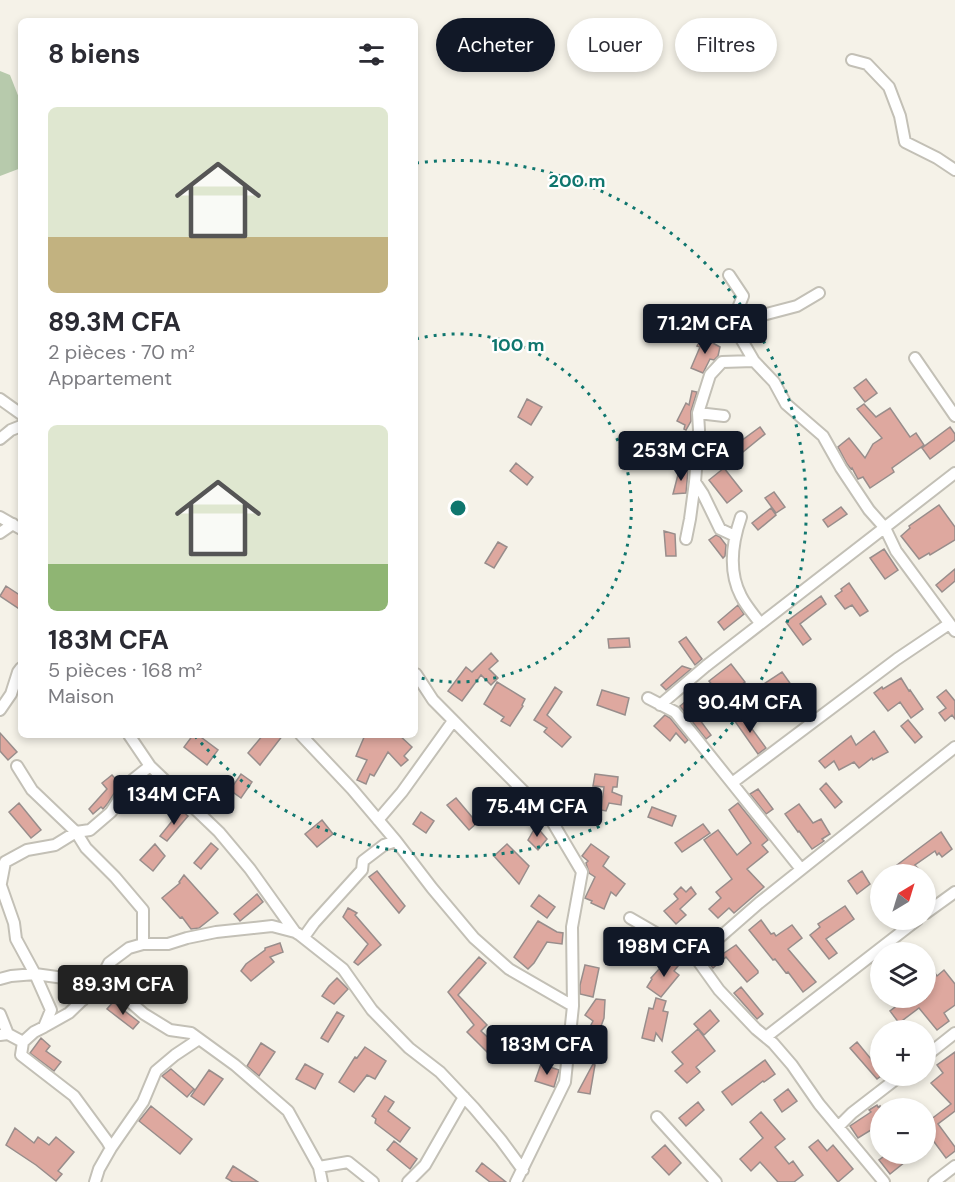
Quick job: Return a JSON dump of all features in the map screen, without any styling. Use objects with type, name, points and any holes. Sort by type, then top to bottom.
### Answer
[{"type":"street","points":[[852,60],[867,64],[889,87],[900,116],[905,142],[938,158],[955,170]]},
{"type":"street","points":[[729,275],[743,296],[732,323]]},
{"type":"street","points":[[732,323],[797,306],[819,293]]},
{"type":"street","points":[[732,323],[754,361],[774,382],[786,404],[824,436],[841,468],[869,510],[885,528],[896,550],[952,628],[897,659],[732,783]]},
{"type":"street","points":[[915,358],[955,416]]},
{"type":"street","points":[[686,539],[695,482],[698,413],[710,375],[722,362],[754,361]]},
{"type":"street","points":[[0,399],[18,412]]},
{"type":"street","points":[[698,413],[724,416]]},
{"type":"street","points":[[0,439],[18,427]]},
{"type":"street","points":[[660,705],[760,623],[955,473]]},
{"type":"street","points":[[695,482],[720,529],[735,536]]},
{"type":"street","points":[[0,517],[17,527]]},
{"type":"street","points":[[741,518],[735,536],[732,567],[741,596],[760,623]]},
{"type":"street","points":[[0,532],[17,527]]},
{"type":"street","points":[[0,710],[11,694],[18,672]]},
{"type":"street","points":[[418,677],[433,700],[550,818],[582,872],[572,927],[573,1006],[565,1082],[516,1182]]},
{"type":"street","points":[[648,698],[675,712],[801,869]]},
{"type":"street","points":[[378,820],[402,792],[453,721]]},
{"type":"street","points":[[131,738],[150,766],[219,832],[299,935],[343,969],[372,1010],[409,1048],[440,1072],[464,1097],[523,1170]]},
{"type":"street","points":[[304,738],[396,841],[474,938],[509,969],[573,1006]]},
{"type":"street","points":[[696,958],[759,903],[955,747]]},
{"type":"street","points":[[17,766],[32,790],[75,832],[86,848],[143,910],[143,944]]},
{"type":"street","points":[[44,1027],[51,1010],[16,939],[14,923],[0,883],[5,862],[27,850],[55,845],[75,832],[90,830],[111,812],[130,782],[150,766]]},
{"type":"street","points":[[299,935],[362,870],[363,861],[384,845],[396,841]]},
{"type":"street","points":[[936,906],[955,892]]},
{"type":"street","points":[[630,918],[696,958],[718,990],[756,1029],[773,1042],[819,1104],[884,1182]]},
{"type":"street","points":[[111,1148],[74,1096],[21,1055],[23,1042],[34,1032],[69,1013],[97,986],[109,963],[129,948],[143,944],[168,944],[216,932],[272,926],[299,935]]},
{"type":"street","points":[[766,1037],[904,930]]},
{"type":"street","points":[[0,979],[35,974],[64,978],[83,1000]]},
{"type":"street","points":[[97,986],[113,987],[144,1014],[170,1030],[191,1033],[235,1065],[288,1111],[319,1167],[322,1182]]},
{"type":"street","points":[[0,1014],[4,1035],[23,1042]]},
{"type":"street","points":[[936,1048],[955,1033]]},
{"type":"street","points":[[95,1182],[99,1168],[111,1148],[143,1102],[156,1071],[199,1039]]},
{"type":"street","points":[[838,1127],[887,1086]]},
{"type":"street","points":[[408,1182],[425,1165],[464,1097]]},
{"type":"street","points":[[657,1117],[716,1182]]},
{"type":"street","points":[[319,1167],[348,1162],[373,1182]]},
{"type":"street","points":[[934,1182],[955,1166]]},
{"type":"green space","points":[[0,71],[10,75],[18,95],[18,169],[0,176]]},
{"type":"building","points":[[702,337],[720,347],[718,356],[714,360],[710,359],[703,373],[691,368]]},
{"type":"building","points":[[866,379],[877,393],[865,402],[854,388]]},
{"type":"building","points":[[692,391],[697,392],[691,411],[691,421],[686,430],[685,425],[677,421],[686,403],[689,405]]},
{"type":"building","points":[[527,399],[542,407],[531,425],[518,417]]},
{"type":"building","points":[[864,404],[876,417],[890,408],[910,437],[916,433],[924,445],[892,468],[894,472],[870,488],[863,477],[858,479],[838,447],[849,438],[865,458],[873,444],[882,438],[857,409]]},
{"type":"building","points":[[760,427],[765,434],[743,452],[737,444]]},
{"type":"building","points":[[950,427],[955,434],[955,440],[930,459],[922,448]]},
{"type":"building","points":[[516,463],[533,477],[527,485],[510,471]]},
{"type":"building","points":[[680,467],[688,469],[686,493],[673,494]]},
{"type":"building","points":[[724,468],[742,491],[727,503],[709,480]]},
{"type":"building","points":[[774,492],[785,507],[776,513],[765,498]]},
{"type":"building","points":[[939,505],[955,527],[955,540],[919,559],[901,536],[910,528],[909,526]]},
{"type":"building","points":[[841,507],[847,514],[828,527],[823,520]]},
{"type":"building","points":[[771,508],[776,515],[758,530],[752,523]]},
{"type":"building","points":[[664,531],[675,534],[676,556],[666,556]]},
{"type":"building","points":[[716,535],[726,545],[723,558],[709,540]]},
{"type":"building","points":[[498,542],[507,547],[494,568],[485,563]]},
{"type":"building","points":[[884,549],[898,570],[885,579],[870,558]]},
{"type":"building","points":[[955,569],[955,581],[942,592],[936,585]]},
{"type":"building","points":[[849,583],[868,611],[860,616],[852,605],[845,609],[835,596]]},
{"type":"building","points":[[6,586],[18,594],[18,608],[0,596]]},
{"type":"building","points":[[821,596],[826,604],[800,624],[811,639],[803,645],[786,622]]},
{"type":"building","points":[[738,605],[744,614],[724,630],[718,622]]},
{"type":"building","points":[[686,637],[702,659],[695,665],[679,642]]},
{"type":"building","points":[[629,638],[630,647],[609,648],[608,639]]},
{"type":"building","points":[[491,653],[498,661],[489,669],[498,678],[491,685],[481,675],[462,701],[448,691],[466,667],[472,672]]},
{"type":"building","points":[[731,664],[745,682],[732,691],[745,709],[737,715],[709,681]]},
{"type":"building","points":[[682,666],[691,669],[666,690],[661,685]]},
{"type":"building","points":[[782,672],[792,686],[769,702],[759,687]]},
{"type":"building","points":[[901,678],[923,709],[911,718],[900,702],[888,711],[874,693]]},
{"type":"building","points":[[497,682],[525,699],[510,726],[501,721],[504,717],[484,704]]},
{"type":"building","points":[[555,687],[562,692],[547,715],[571,737],[562,747],[544,732],[547,728],[534,720]]},
{"type":"building","points":[[602,690],[629,698],[625,715],[597,705]]},
{"type":"building","points":[[946,690],[955,701],[955,719],[952,715],[945,721],[939,713],[946,708],[937,697]]},
{"type":"building","points":[[686,701],[711,735],[706,739],[680,706]]},
{"type":"building","points":[[741,714],[766,748],[758,754],[734,720]]},
{"type":"building","points":[[665,715],[688,740],[685,743],[676,733],[670,741],[654,726]]},
{"type":"building","points":[[908,720],[922,737],[915,743],[901,726]]},
{"type":"building","points":[[874,731],[888,752],[873,760],[872,758],[859,768],[854,762],[839,770],[834,761],[825,768],[819,761],[851,736],[856,745]]},
{"type":"building","points":[[0,733],[17,752],[8,760],[0,751]]},
{"type":"building","points":[[191,738],[202,738],[218,750],[207,765],[184,747]]},
{"type":"building","points":[[260,738],[281,738],[260,765],[248,753]]},
{"type":"building","points":[[364,738],[402,738],[412,747],[404,756],[408,760],[401,766],[388,752],[374,776],[370,774],[366,784],[357,780],[367,760],[356,756]]},
{"type":"building","points":[[241,774],[252,782],[241,798],[230,790]]},
{"type":"building","points":[[595,774],[618,777],[617,787],[613,787],[612,792],[622,796],[621,805],[609,803],[606,811],[601,810],[604,787],[593,786]]},
{"type":"building","points":[[112,775],[120,784],[103,809],[101,807],[93,814],[89,809],[107,789],[102,783]]},
{"type":"building","points":[[826,783],[842,802],[835,808],[820,789]]},
{"type":"building","points":[[758,789],[773,809],[766,814],[750,794]]},
{"type":"building","points":[[456,798],[477,823],[469,830],[447,805]]},
{"type":"building","points":[[19,803],[41,830],[31,838],[9,812]]},
{"type":"building","points":[[738,803],[768,840],[762,845],[768,852],[747,869],[764,887],[734,913],[729,908],[718,918],[709,909],[721,898],[716,892],[732,879],[704,840],[718,830],[737,855],[751,843],[729,810]]},
{"type":"building","points":[[799,804],[813,823],[821,819],[830,834],[812,849],[785,814]]},
{"type":"building","points":[[652,807],[676,816],[672,826],[648,817]]},
{"type":"building","points":[[181,810],[188,816],[167,841],[160,836]]},
{"type":"building","points":[[421,812],[434,821],[426,833],[413,824]]},
{"type":"building","points":[[322,820],[333,834],[317,847],[305,834]]},
{"type":"building","points":[[703,824],[710,833],[682,852],[675,843]]},
{"type":"building","points":[[536,826],[547,839],[538,850],[528,840]]},
{"type":"building","points":[[941,832],[952,849],[942,857],[935,851],[916,864],[898,864]]},
{"type":"building","points":[[211,843],[218,849],[201,869],[194,863]]},
{"type":"building","points":[[155,844],[165,856],[153,871],[140,860]]},
{"type":"building","points":[[507,844],[529,866],[519,884],[494,856]]},
{"type":"building","points":[[591,844],[609,857],[603,866],[625,884],[616,896],[611,892],[604,909],[585,898],[595,877],[589,873],[586,863],[588,861],[582,856]]},
{"type":"building","points":[[377,871],[405,906],[399,913],[369,877]]},
{"type":"building","points":[[862,871],[870,884],[857,894],[848,881]]},
{"type":"building","points":[[184,875],[218,913],[199,928],[191,929],[162,898],[180,883]]},
{"type":"building","points":[[681,887],[686,892],[691,887],[696,894],[680,909],[686,915],[676,924],[664,911],[678,899],[674,894]]},
{"type":"building","points":[[257,894],[263,902],[240,921],[234,914]]},
{"type":"building","points":[[539,895],[555,907],[547,918],[531,906]]},
{"type":"building","points":[[845,906],[854,919],[826,939],[837,953],[829,959],[810,935],[820,927],[818,924]]},
{"type":"building","points":[[348,908],[357,913],[355,915],[381,945],[358,965],[354,962],[368,944],[343,917]]},
{"type":"building","points":[[761,920],[771,934],[774,933],[776,936],[792,925],[802,938],[788,949],[816,982],[803,992],[788,972],[786,973],[775,959],[773,960],[749,930]]},
{"type":"building","points":[[538,921],[563,933],[562,944],[547,942],[528,969],[514,957]]},
{"type":"building","points":[[280,943],[283,952],[270,957],[274,962],[251,981],[241,971],[265,948]]},
{"type":"building","points":[[736,945],[758,971],[747,982],[726,957],[713,968],[706,960],[720,948],[724,953]]},
{"type":"building","points":[[479,957],[486,963],[458,995],[487,1025],[481,1031],[498,1047],[490,1055],[467,1032],[474,1025],[448,992]]},
{"type":"building","points":[[669,958],[678,966],[674,971],[679,975],[661,997],[647,987],[651,978]]},
{"type":"building","points":[[585,965],[599,968],[593,997],[580,994]]},
{"type":"building","points":[[944,970],[955,984],[955,1005],[944,1013],[949,1021],[937,1030],[936,1020],[929,1020],[919,1008],[936,1008],[936,975]]},
{"type":"building","points":[[337,978],[348,989],[334,1004],[322,996]]},
{"type":"building","points":[[161,979],[166,984],[171,982],[177,987],[166,998],[154,987]]},
{"type":"building","points":[[741,987],[763,1014],[757,1019],[734,993]]},
{"type":"building","points":[[656,998],[666,1001],[663,1011],[668,1012],[662,1041],[656,1033],[654,1041],[642,1038],[649,1008],[653,1009]]},
{"type":"building","points":[[596,999],[605,1000],[604,1018],[600,1029],[591,1025],[593,1021],[585,1015]]},
{"type":"building","points":[[113,1002],[139,1022],[133,1029],[107,1009]]},
{"type":"building","points":[[894,1008],[919,1008],[903,1020],[897,1020],[890,1011]]},
{"type":"building","points":[[710,1010],[719,1021],[704,1035],[694,1024]]},
{"type":"building","points":[[337,1012],[344,1016],[328,1042],[321,1038]]},
{"type":"building","points":[[698,1029],[715,1051],[696,1067],[700,1072],[687,1083],[675,1071],[683,1064],[672,1052]]},
{"type":"building","points":[[598,1032],[603,1034],[593,1060],[585,1056]]},
{"type":"building","points":[[41,1038],[50,1046],[46,1051],[61,1062],[54,1071],[30,1053]]},
{"type":"building","points":[[857,1042],[870,1058],[870,1071],[850,1048]]},
{"type":"building","points":[[261,1043],[275,1052],[259,1076],[247,1066]]},
{"type":"building","points":[[365,1047],[386,1061],[375,1079],[367,1075],[354,1092],[339,1082],[355,1057],[357,1058]]},
{"type":"building","points":[[955,1052],[955,1111],[938,1124],[955,1147],[955,1151],[946,1158],[936,1144],[936,1115],[951,1104],[934,1086],[936,1086],[936,1079],[943,1073],[937,1065]]},
{"type":"building","points":[[765,1060],[775,1074],[732,1105],[722,1092]]},
{"type":"building","points":[[305,1064],[323,1074],[315,1089],[296,1079]]},
{"type":"building","points":[[541,1064],[559,1070],[554,1087],[535,1081]]},
{"type":"building","points":[[593,1064],[595,1065],[590,1094],[578,1092]]},
{"type":"building","points":[[171,1069],[194,1089],[187,1097],[162,1076]]},
{"type":"building","points":[[209,1070],[223,1079],[204,1105],[191,1096]]},
{"type":"building","points":[[788,1089],[797,1101],[782,1112],[774,1100]]},
{"type":"building","points":[[385,1096],[394,1102],[388,1111],[410,1128],[400,1142],[375,1123],[376,1119],[372,1116]]},
{"type":"building","points":[[698,1102],[704,1110],[686,1126],[679,1118]]},
{"type":"building","points":[[151,1106],[192,1139],[180,1154],[139,1121]]},
{"type":"building","points":[[761,1112],[785,1139],[775,1147],[789,1164],[793,1161],[803,1175],[794,1182],[778,1182],[760,1162],[751,1171],[740,1159],[763,1138],[750,1122]]},
{"type":"building","points":[[870,1113],[870,1131],[858,1138],[850,1126]]},
{"type":"building","points":[[15,1128],[34,1143],[38,1137],[49,1145],[56,1137],[74,1152],[58,1171],[62,1174],[56,1181],[6,1145]]},
{"type":"building","points":[[818,1140],[827,1151],[833,1145],[853,1169],[838,1182],[809,1147]]},
{"type":"building","points":[[394,1141],[417,1159],[410,1169],[387,1150]]},
{"type":"building","points":[[665,1145],[681,1163],[669,1175],[652,1157]]},
{"type":"building","points":[[482,1163],[506,1182],[490,1182],[476,1171]]},
{"type":"building","points":[[882,1164],[902,1164],[890,1174]]},
{"type":"building","points":[[233,1166],[258,1182],[233,1182],[226,1178]]}]
